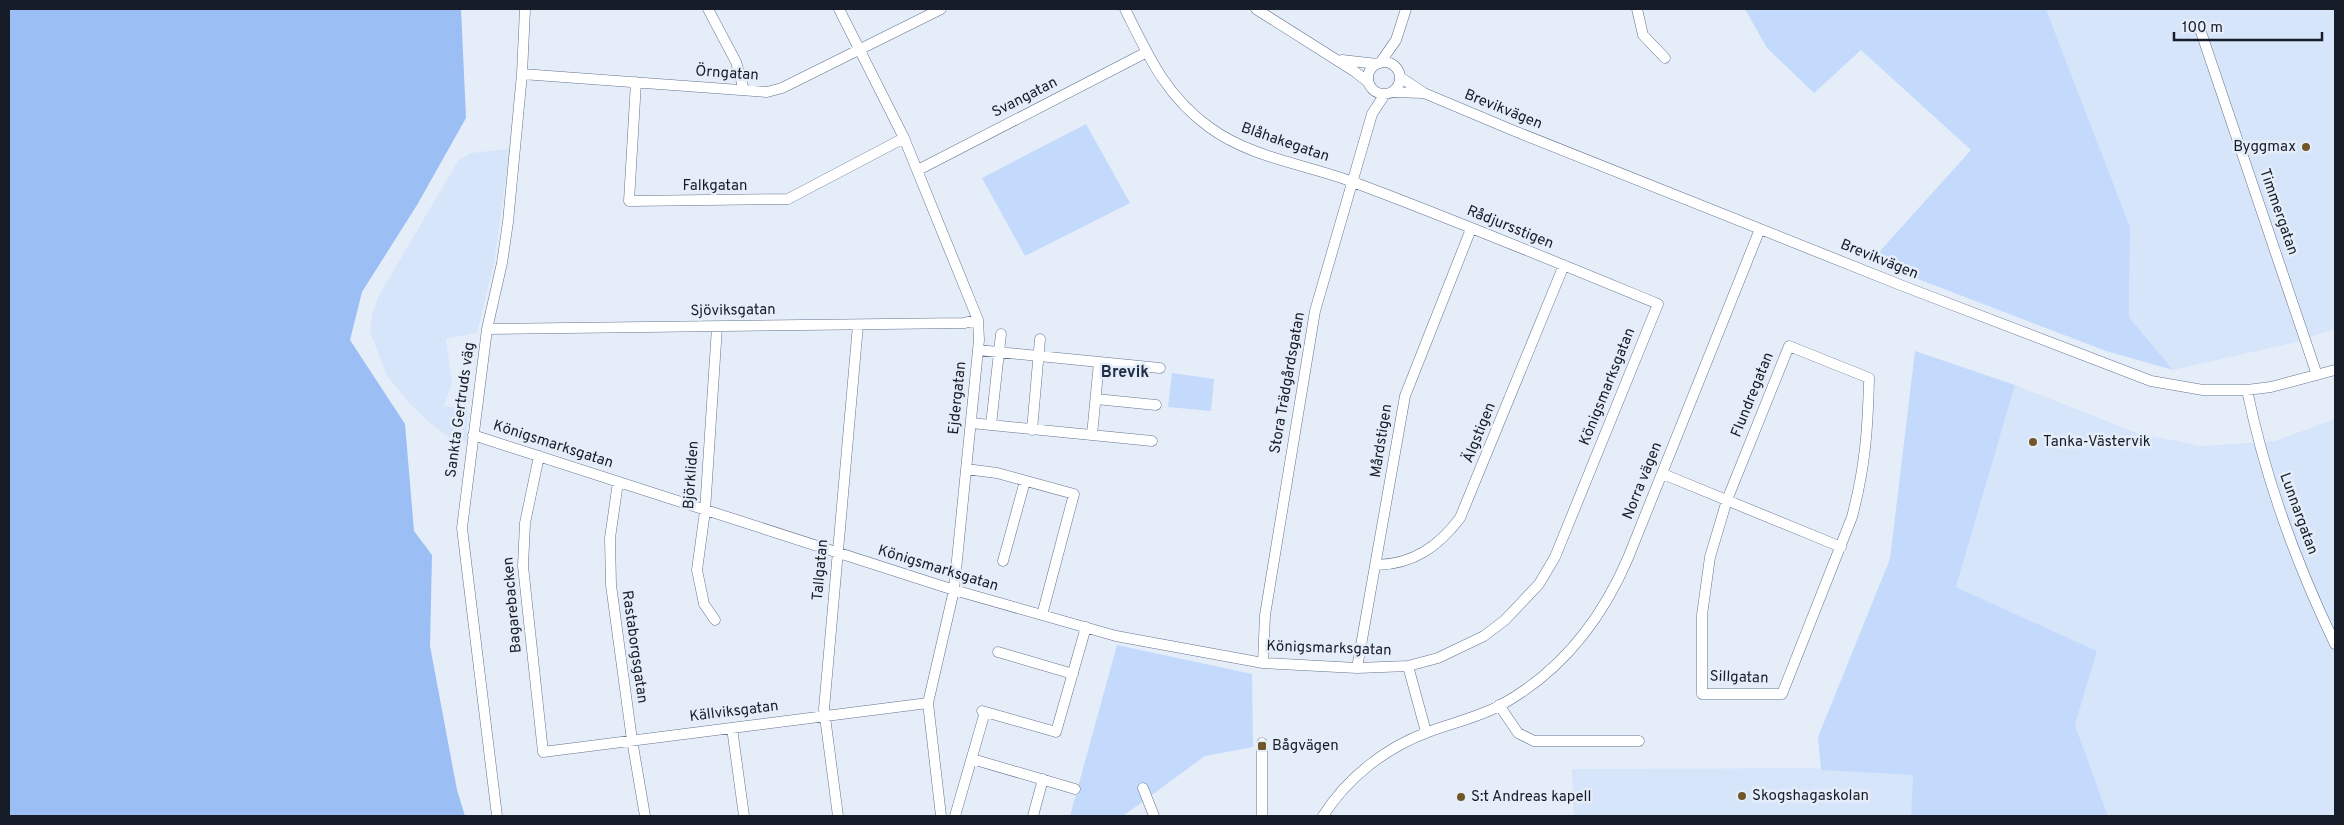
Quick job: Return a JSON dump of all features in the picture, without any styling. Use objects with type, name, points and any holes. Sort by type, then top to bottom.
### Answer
[{"type":"street","name":"Sankta Gertruds väg","points":[[497,816],[462,528],[487,328],[502,263],[508,222],[522,74],[525,9]]},
{"type":"street","points":[[708,9],[736,62],[744,90]]},
{"type":"street","name":"Ejdergatan","points":[[839,9],[904,138],[978,320],[978,350],[954,590],[928,703],[941,816]]},
{"type":"street","name":"Örngatan","points":[[522,74],[766,92],[782,88],[941,9]]},
{"type":"street","name":"Blåhakegatan","points":[[1125,9],[1159,76],[1173,95],[1215,131],[1251,151],[1352,182]]},
{"type":"street","points":[[1256,9],[1336,59],[1370,86],[1389,93],[1398,85],[1396,40]]},
{"type":"street","points":[[1370,86],[1369,71],[1378,63],[1396,40],[1406,9]]},
{"type":"street","points":[[1637,9],[1643,35],[1665,58]]},
{"type":"street","name":"Timmergatan","points":[[2200,29],[2317,375]]},
{"type":"street","name":"Svangatan","points":[[918,170],[1147,52]]},
{"type":"street","points":[[1336,59],[1386,62],[1398,72]]},
{"type":"street","name":"Brevikvägen","points":[[1398,72],[1424,93],[1760,229],[2135,376],[2194,389],[2247,390],[2271,387],[2335,370]]},
{"type":"street","name":"Falkgatan","points":[[636,82],[629,201],[788,199],[904,138]]},
{"type":"street","name":"Stora Trädgårdsgatan","points":[[1263,663],[1265,615],[1315,312],[1372,114],[1370,86]]},
{"type":"street","name":"Brevikvägen","points":[[1389,93],[1424,93]]},
{"type":"street","name":"Stora Trädgårdsgatan","points":[[1372,114],[1389,93]]},
{"type":"street","name":"Rådjursstigen","points":[[1352,182],[1658,304]]},
{"type":"street","name":"Mårdstigen","points":[[1358,668],[1405,396],[1471,229]]},
{"type":"street","name":"Norra vägen","points":[[1323,816],[1346,786],[1362,770],[1381,756],[1426,732],[1472,718],[1499,705],[1536,682],[1556,666],[1576,646],[1592,625],[1619,580],[1760,229]]},
{"type":"street","name":"Älgstigen","points":[[1377,565],[1395,564],[1423,554],[1450,532],[1460,518],[1564,265]]},
{"type":"street","name":"Königsmarksgatan","points":[[473,435],[837,554],[954,590],[1116,636],[1263,663],[1358,668],[1408,666],[1438,658],[1484,636],[1505,620],[1539,584],[1555,557],[1658,304]]},
{"type":"street","name":"Sjöviksgatan","points":[[487,328],[858,325],[978,320]]},
{"type":"street","name":"Tallgatan","points":[[838,816],[825,715],[837,554],[858,325]]},
{"type":"street","name":"Björkliden","points":[[715,620],[704,604],[697,570],[705,510],[716,327]]},
{"type":"street","points":[[991,425],[1001,334]]},
{"type":"street","points":[[1032,430],[1040,339]]},
{"type":"street","name":"Flundregatan","points":[[1727,500],[1789,346],[1869,378],[1865,463],[1852,517],[1841,547]]},
{"type":"street","points":[[978,350],[1160,368]]},
{"type":"street","points":[[1092,435],[1100,362]]},
{"type":"street","name":"Lunnargatan","points":[[2247,390],[2263,459],[2275,498],[2319,611],[2335,644]]},
{"type":"street","points":[[1096,399],[1156,405]]},
{"type":"street","points":[[971,423],[1152,441]]},
{"type":"street","name":"Bagarebacken","points":[[539,456],[526,523],[523,566],[543,752]]},
{"type":"street","points":[[966,469],[1025,481],[1074,494],[1042,615]]},
{"type":"street","points":[[1663,474],[1841,547]]},
{"type":"street","points":[[1003,561],[1025,481]]},
{"type":"street","name":"Rastaborgsgatan","points":[[618,482],[610,538],[609,561],[632,740],[644,816]]},
{"type":"street","name":"Sillgatan","points":[[1727,500],[1714,541],[1705,585],[1702,615],[1702,694],[1782,694],[1841,547]]},
{"type":"street","points":[[955,816],[984,711],[1056,732],[1086,627]]},
{"type":"street","points":[[998,652],[1072,674]]},
{"type":"street","name":"Königsmarksgatan","points":[[1408,666],[1426,732]]},
{"type":"street","name":"Källviksgatan","points":[[543,752],[928,703]]},
{"type":"street","points":[[1499,705],[1518,732],[1534,741],[1640,742]]},
{"type":"street","points":[[732,728],[744,816]]},
{"type":"street","points":[[1262,743],[1262,816]]},
{"type":"street","points":[[972,759],[1075,789]]},
{"type":"street","points":[[1032,816],[1043,779]]},
{"type":"street","points":[[1143,788],[1154,816]]},
{"type":"shaded area","points":[[9,9],[461,9],[466,118],[417,205],[362,292],[350,340],[405,424],[414,531],[432,555],[430,646],[457,790],[465,816],[9,816]]},
{"type":"shaded area","points":[[1745,9],[2046,9],[2130,227],[2129,317],[2173,370],[2106,351],[1871,261],[1971,150],[1861,50],[1814,93],[1767,48]]},
{"type":"shaded area","points":[[2046,9],[2335,9],[2335,329],[2292,343],[2173,370],[2129,317],[2130,227]]},
{"type":"shaded area","points":[[1086,124],[1130,203],[1025,256],[982,178]]},
{"type":"shaded area","points":[[510,149],[494,263],[477,333],[446,339],[452,382],[444,406],[468,410],[466,442],[450,438],[429,422],[410,404],[387,376],[370,332],[372,315],[378,297],[458,161],[470,153]]},
{"type":"shaded area","points":[[1915,351],[2015,385],[1956,587],[2097,651],[2075,725],[2108,816],[1911,816],[1913,775],[1821,770],[1818,737],[1890,559]]},
{"type":"shaded area","points":[[1172,373],[1214,379],[1211,411],[1168,407]]},
{"type":"shaded area","points":[[2015,385],[2137,433],[2202,446],[2275,441],[2335,419],[2335,816],[2108,816],[2075,725],[2097,651],[1956,587]]},
{"type":"shaded area","points":[[1117,645],[1252,674],[1253,747],[1205,756],[1123,816],[1070,816]]},
{"type":"shaded area","name":"Skogshagaskolan","points":[[1810,768],[1913,775],[1911,816],[1574,816],[1572,769]]},
{"type":"place","name":"Byggmax","points":[[2306,147]]},
{"type":"place","name":"Tanka-Västervik","points":[[2033,442]]},
{"type":"place","name":"Bågvägen","points":[[1262,746]]},
{"type":"place","name":"Skogshagaskolan","points":[[1742,796]]},
{"type":"place","name":"S:t Andreas kapell","points":[[1461,797]]},
{"type":"district","name":"Brevik","points":[[1125,373]]}]
